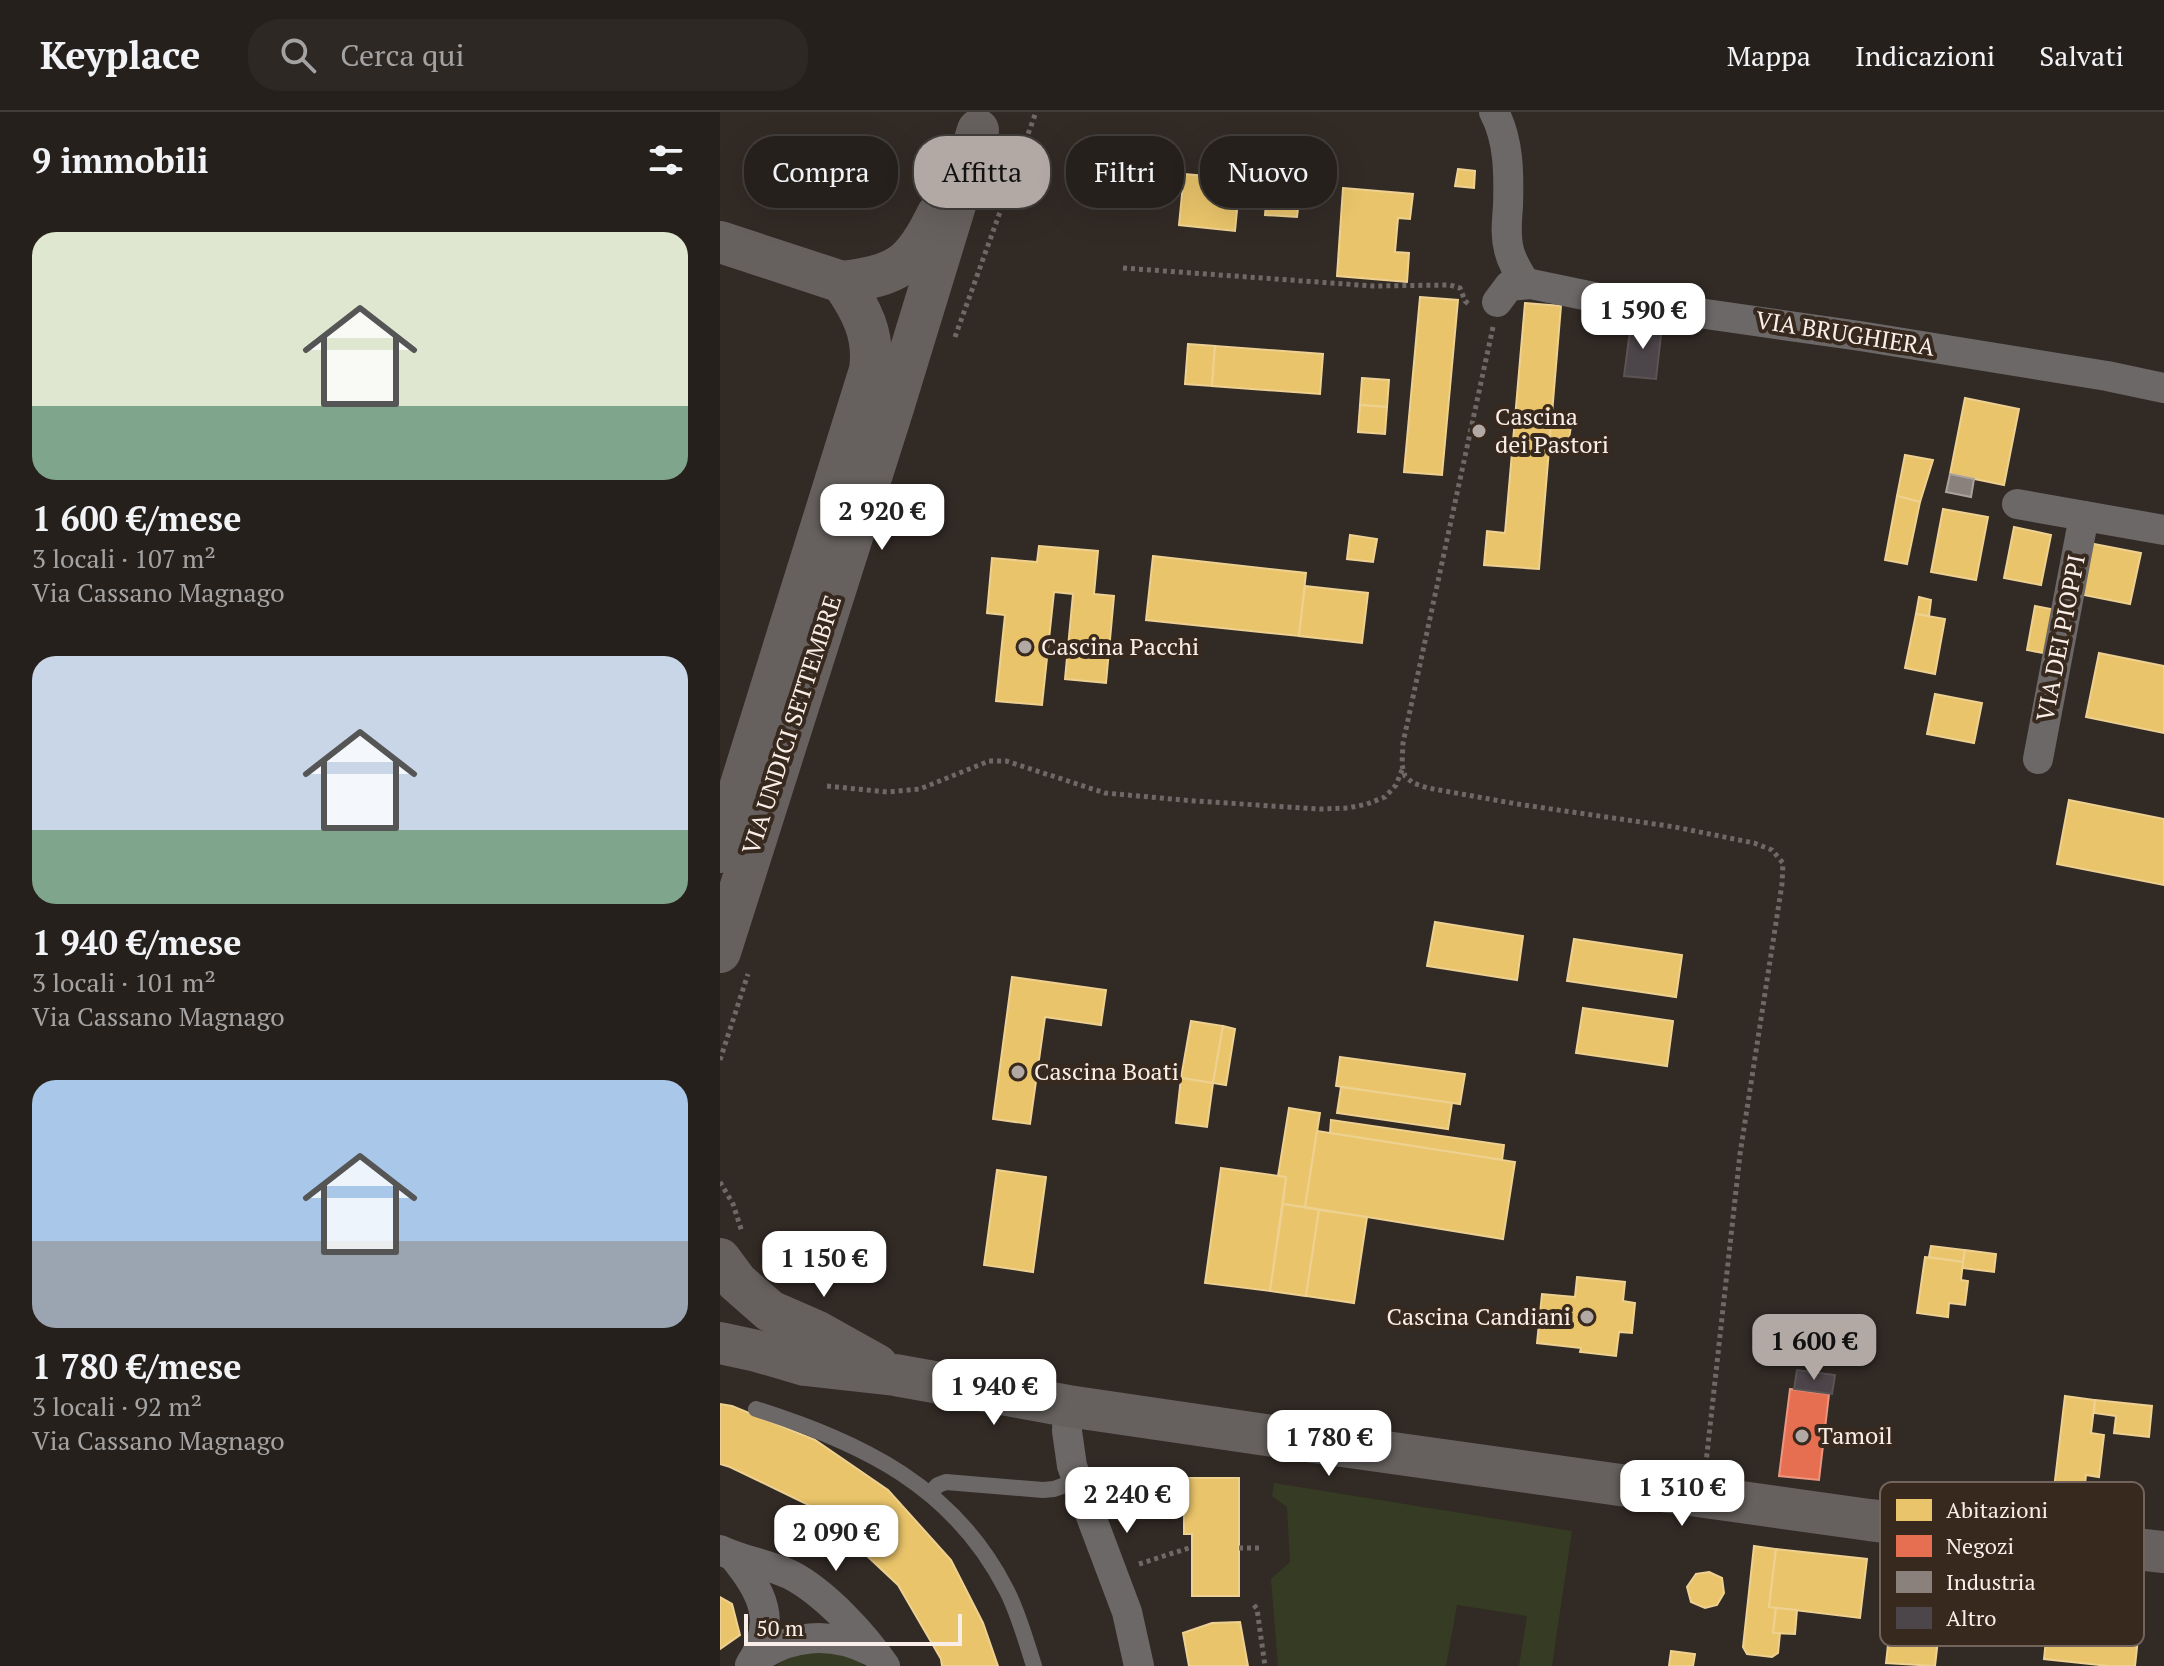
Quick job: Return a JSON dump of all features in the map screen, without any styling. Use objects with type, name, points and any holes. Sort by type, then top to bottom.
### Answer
[{"type":"street","points":[[1494,112],[1500,122],[1507,161],[1506,234],[1509,252],[1526,284],[1509,286],[1496,311]]},
{"type":"street","name":"VIA UNDICI SETTEMBRE","points":[[720,242],[842,282],[894,271],[915,253],[927,236],[981,121]]},
{"type":"street","name":"VIA UNDICI SETTEMBRE","points":[[720,952],[981,121]]},
{"type":"street","name":"VIA UNDICI SETTEMBRE","points":[[720,852],[870,370],[870,336],[864,317],[842,282]]},
{"type":"street","name":"VIA BRUGHIERA","points":[[1526,284],[1608,300],[2107,376],[2164,388]]},
{"type":"street","points":[[2017,504],[2164,530]]},
{"type":"street","name":"VIA DEI PIOPPI","points":[[2038,759],[2084,516]]},
{"type":"street","points":[[720,1259],[737,1282],[770,1311],[818,1332],[895,1375]]},
{"type":"street","points":[[720,1343],[805,1365],[895,1375],[1068,1406],[1880,1520]]},
{"type":"street","points":[[1068,1406],[1069,1454],[1076,1481],[1127,1612],[1139,1666]]},
{"type":"street","points":[[2144,1550],[2164,1552]]},
{"type":"street","points":[[726,1553],[804,1583],[843,1616],[879,1659]]},
{"type":"street","points":[[726,1553],[749,1575],[764,1607],[765,1632],[751,1664]]},
{"type":"street","points":[[751,1664],[776,1646],[819,1638],[847,1641],[879,1659]]},
{"type":"lane","points":[[756,1409],[855,1447],[883,1461],[930,1493],[967,1530],[999,1578],[1019,1618],[1034,1666]]},
{"type":"lane","points":[[930,1493],[946,1482],[1043,1490],[1076,1481]]},
{"type":"path","points":[[1123,268],[1373,286],[1450,285],[1460,288],[1465,301],[1496,311],[1403,743],[1405,776],[1413,783],[1428,788],[1675,827],[1754,843],[1772,850],[1783,863],[1740,1154],[1702,1497]]},
{"type":"path","points":[[827,786],[887,792],[920,789],[989,761],[1006,761],[1105,793],[1321,809],[1348,808],[1385,797],[1396,785],[1403,769]]},
{"type":"path","points":[[1139,1564],[1192,1547]]},
{"type":"path","points":[[1239,1548],[1259,1548]]},
{"type":"path","points":[[1254,1605],[1265,1666]]},
{"type":"green space","points":[[1274,1483],[1572,1531],[1552,1666],[1519,1666],[1527,1616],[1457,1605],[1446,1666],[1278,1666],[1271,1579],[1290,1562],[1287,1507],[1272,1496]]},
{"type":"green space","points":[[811,1648],[856,1659],[864,1666],[777,1666],[784,1659]]},
{"type":"building: Abitazioni","points":[[1458,169],[1475,171],[1474,188],[1455,186]]},
{"type":"building: Abitazioni","points":[[1184,174],[1200,175],[1200,208],[1237,208],[1235,231],[1179,225],[1181,208],[1184,208]]},
{"type":"building: Abitazioni","points":[[1343,188],[1413,194],[1410,219],[1398,218],[1395,252],[1409,253],[1407,282],[1337,276]]},
{"type":"building: Abitazioni","points":[[1266,208],[1298,208],[1297,217],[1265,215]]},
{"type":"building: Abitazioni","points":[[1420,297],[1458,300],[1442,475],[1404,472]]},
{"type":"building: Abitazioni","points":[[1525,303],[1561,306],[1539,569],[1484,565],[1487,531],[1505,533]]},
{"type":"building: Abitazioni","points":[[1188,344],[1215,346],[1212,386],[1185,384]]},
{"type":"building: Abitazioni","points":[[1215,346],[1323,354],[1320,394],[1212,386]]},
{"type":"building: Abitazioni","points":[[1362,378],[1389,380],[1387,407],[1360,405]]},
{"type":"building: Abitazioni","points":[[1965,398],[2019,409],[2004,485],[1950,474]]},
{"type":"building: Abitazioni","points":[[1360,405],[1387,407],[1385,434],[1358,432]]},
{"type":"building: Abitazioni","points":[[1551,424],[1571,426],[1569,439],[1550,438]]},
{"type":"building: Abitazioni","points":[[1905,455],[1933,460],[1920,502],[1897,496]]},
{"type":"building: Abitazioni","points":[[1897,496],[1920,502],[1907,564],[1885,560]]},
{"type":"building: Abitazioni","points":[[1943,509],[1988,517],[1976,580],[1931,572]]},
{"type":"building: Abitazioni","points":[[2014,527],[2051,535],[2041,585],[2004,578]]},
{"type":"building: Abitazioni","points":[[1350,535],[1377,539],[1373,562],[1347,559]]},
{"type":"building: Abitazioni","points":[[2089,543],[2141,553],[2130,604],[2079,594]]},
{"type":"building: Abitazioni","name":"Cascina Pacchi","points":[[1039,546],[1098,551],[1094,594],[1114,596],[1106,683],[1065,679],[1073,594],[1054,592],[1042,705],[996,701],[1005,615],[987,613],[992,558],[1037,562]]},
{"type":"building: Abitazioni","points":[[1153,556],[1306,573],[1299,636],[1146,620]]},
{"type":"building: Abitazioni","points":[[1305,586],[1368,593],[1362,643],[1299,636]]},
{"type":"building: Abitazioni","points":[[1919,597],[1931,600],[1929,616],[1916,614]]},
{"type":"building: Abitazioni","points":[[2035,606],[2056,610],[2049,654],[2027,650]]},
{"type":"building: Abitazioni","points":[[1916,614],[1945,619],[1935,674],[1905,668]]},
{"type":"building: Abitazioni","points":[[2099,653],[2164,666],[2164,733],[2086,717]]},
{"type":"building: Abitazioni","points":[[1935,694],[1982,703],[1974,743],[1927,734]]},
{"type":"building: Abitazioni","points":[[2069,800],[2164,819],[2164,885],[2057,864]]},
{"type":"building: Abitazioni","points":[[1435,922],[1523,936],[1517,980],[1427,966]]},
{"type":"building: Abitazioni","points":[[1574,939],[1682,955],[1676,997],[1567,981]]},
{"type":"building: Abitazioni","name":"Cascina Boati","points":[[1012,977],[1106,990],[1101,1025],[1045,1017],[1030,1124],[993,1119]]},
{"type":"building: Abitazioni","points":[[1583,1008],[1673,1021],[1667,1066],[1576,1053]]},
{"type":"building: Abitazioni","points":[[1191,1021],[1223,1026],[1213,1083],[1181,1078]]},
{"type":"building: Abitazioni","points":[[1223,1026],[1235,1029],[1226,1085],[1213,1083]]},
{"type":"building: Abitazioni","points":[[1340,1057],[1465,1074],[1460,1104],[1336,1086]]},
{"type":"building: Abitazioni","points":[[1181,1078],[1213,1083],[1207,1127],[1176,1123]]},
{"type":"building: Abitazioni","points":[[1341,1087],[1452,1103],[1448,1129],[1337,1113]]},
{"type":"building: Abitazioni","points":[[1289,1108],[1320,1113],[1305,1207],[1283,1204],[1286,1177],[1278,1176]]},
{"type":"building: Abitazioni","points":[[1331,1120],[1504,1145],[1502,1160],[1330,1133]]},
{"type":"building: Abitazioni","points":[[1317,1131],[1515,1162],[1503,1239],[1305,1207]]},
{"type":"building: Abitazioni","points":[[1221,1168],[1286,1177],[1270,1291],[1205,1283]]},
{"type":"building: Abitazioni","points":[[997,1170],[1046,1177],[1033,1272],[984,1265]]},
{"type":"building: Abitazioni","points":[[1283,1204],[1319,1210],[1306,1296],[1270,1291]]},
{"type":"building: Abitazioni","points":[[1319,1210],[1367,1217],[1354,1303],[1306,1296]]},
{"type":"building: Abitazioni","points":[[1931,1246],[1965,1250],[1963,1262],[1929,1257]]},
{"type":"building: Abitazioni","points":[[1965,1250],[1996,1254],[1994,1272],[1962,1268]]},
{"type":"building: Abitazioni","points":[[1925,1257],[1963,1262],[1961,1280],[1968,1281],[1965,1305],[1949,1303],[1948,1317],[1917,1313]]},
{"type":"building: Abitazioni","name":"Cascina Candiani","points":[[1577,1277],[1625,1282],[1623,1301],[1635,1303],[1632,1333],[1619,1332],[1616,1356],[1537,1343],[1542,1294],[1575,1297]]},
{"type":"building: Abitazioni","points":[[2065,1396],[2095,1400],[2091,1433],[2104,1435],[2099,1477],[2086,1475],[2085,1482],[2055,1482]]},
{"type":"building: Abitazioni","points":[[2095,1400],[2152,1406],[2149,1437],[2114,1433],[2116,1416],[2094,1413]]},
{"type":"building: Abitazioni","points":[[720,1404],[815,1440],[888,1490],[951,1560],[983,1623],[998,1666],[942,1666],[941,1659],[898,1585],[817,1509],[720,1464]]},
{"type":"building: Abitazioni","points":[[1184,1478],[1239,1478],[1239,1596],[1192,1596],[1192,1534],[1184,1534]]},
{"type":"building: Abitazioni","points":[[1754,1546],[1776,1549],[1769,1607],[1776,1608],[1773,1633],[1780,1633],[1778,1653],[1772,1657],[1747,1654],[1743,1647]]},
{"type":"building: Abitazioni","points":[[1776,1549],[1867,1559],[1860,1618],[1769,1607]]},
{"type":"building: Abitazioni","points":[[1709,1572],[1722,1578],[1724,1593],[1717,1605],[1705,1608],[1691,1602],[1687,1587],[1696,1574]]},
{"type":"building: Abitazioni","points":[[720,1597],[732,1604],[740,1635],[720,1649]]},
{"type":"building: Abitazioni","points":[[1776,1608],[1797,1610],[1795,1634],[1773,1633]]},
{"type":"building: Abitazioni","points":[[1240,1622],[1248,1666],[1189,1666],[1183,1633],[1212,1623]]},
{"type":"building: Abitazioni","points":[[1888,1646],[1937,1646],[1935,1666],[1886,1663]]},
{"type":"building: Abitazioni","points":[[2045,1646],[2137,1646],[2135,1666],[2044,1659]]},
{"type":"building: Abitazioni","points":[[1671,1651],[1695,1654],[1693,1666],[1669,1666]]},
{"type":"building: Negozi","points":[[1790,1389],[1829,1394],[1819,1480],[1779,1476]]},
{"type":"building: Industria","points":[[1950,474],[1974,479],[1971,497],[1946,492]]},
{"type":"building: Altro","points":[[1631,323],[1662,326],[1656,379],[1624,376]]},
{"type":"building: Altro","points":[[1797,1370],[1835,1375],[1832,1394],[1794,1389]]},
{"type":"place","name":"Cascina dei Pastori","points":[[1479,431]]},
{"type":"place","name":"Cascina Pacchi","points":[[1025,647]]},
{"type":"place","name":"Cascina Boati","points":[[1018,1072]]},
{"type":"place","name":"Cascina Candiani","points":[[1587,1317]]},
{"type":"place","name":"Tamoil","points":[[1802,1436]]}]
